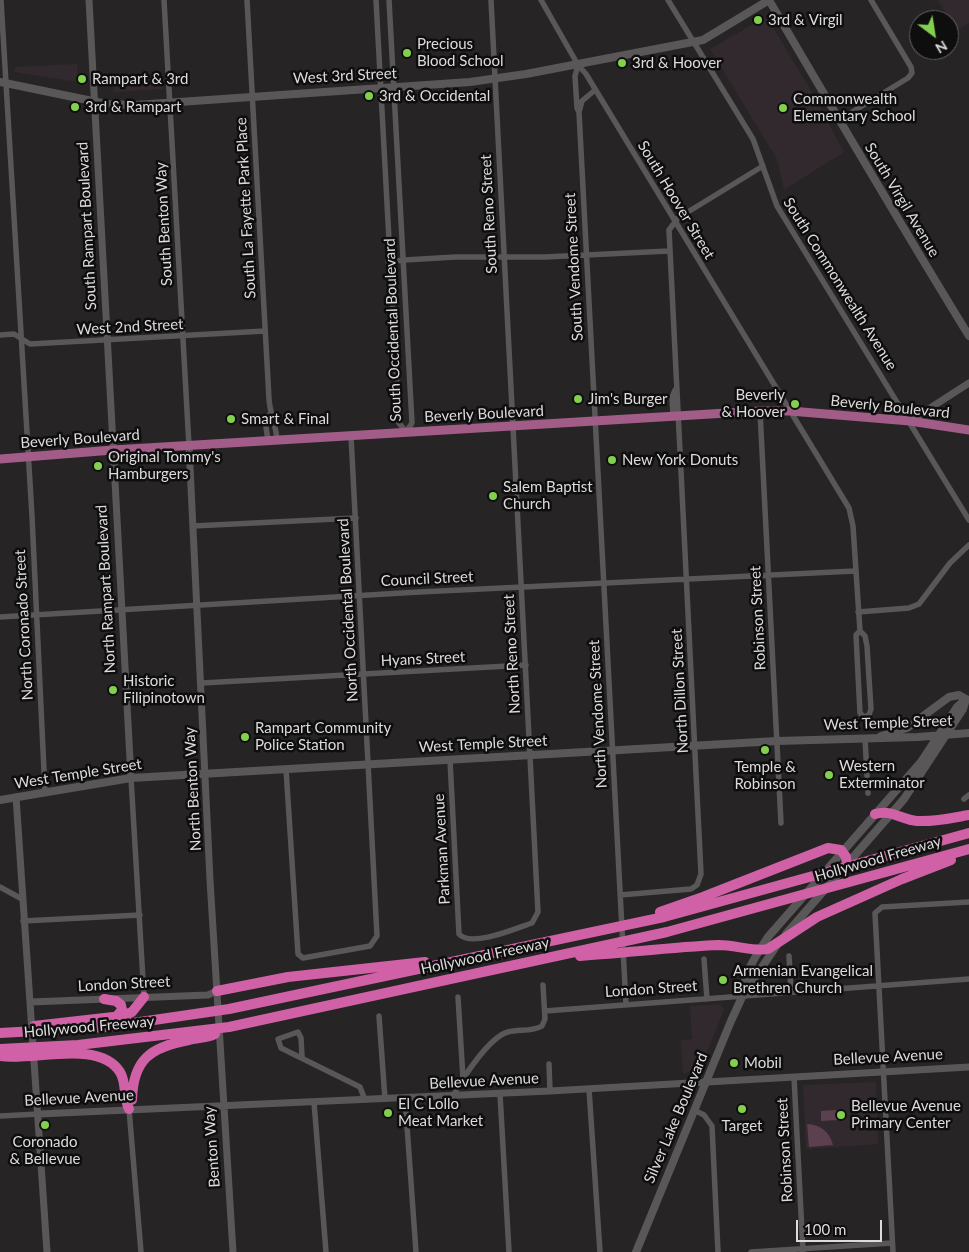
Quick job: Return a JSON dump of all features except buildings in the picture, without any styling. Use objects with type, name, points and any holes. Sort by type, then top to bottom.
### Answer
[{"type":"highway","points":[[875,814],[892,813],[905,820],[917,821],[969,815]]},
{"type":"highway","name":"Hollywood Freeway","points":[[50,1028],[132,1024],[204,1014],[473,958],[604,930],[794,883],[969,833]]},
{"type":"highway","points":[[639,921],[828,848],[838,848],[843,851],[847,865]]},
{"type":"highway","name":"Hollywood Freeway","points":[[0,1049],[16,1052],[51,1051],[229,1027],[295,1011],[549,958],[605,950],[640,938],[776,903],[969,849]]},
{"type":"highway","points":[[605,950],[640,951],[725,945],[759,950],[776,946],[817,917],[902,879],[969,854]]},
{"type":"highway","points":[[217,995],[288,977],[473,958]]},
{"type":"highway","points":[[0,1028],[14,1030],[50,1028],[116,1017],[132,1012],[144,997]]},
{"type":"highway","points":[[104,999],[116,1001],[121,1005],[122,1010],[116,1017]]},
{"type":"highway","points":[[129,1109],[132,1105],[134,1076],[141,1063],[151,1052],[167,1044],[212,1036],[229,1027]]},
{"type":"highway","name":"Hollywood Freeway","points":[[0,1034],[14,1030]]},
{"type":"highway","points":[[51,1051],[108,1059],[123,1078],[129,1109]]},
{"type":"highway","points":[[0,1056],[16,1052]]},
{"type":"main road","name":"West 3rd Street","points":[[3,83],[93,101],[135,106],[495,79],[578,65],[703,40],[769,0]]},
{"type":"main road","name":"South Virgil Avenue","points":[[769,0],[858,154],[969,336]]},
{"type":"main road","name":"Beverly Boulevard","points":[[0,458],[760,411],[790,411],[910,421],[969,430]]},
{"type":"main road","points":[[878,738],[907,728],[949,697],[959,695],[968,697]]},
{"type":"main road","name":"Silver Lake Boulevard","points":[[636,1252],[743,995],[776,946],[916,783],[963,709],[968,697]]},
{"type":"main road","name":"Silver Lake Boulevard","points":[[743,995],[744,984],[759,950],[921,762],[957,707],[968,697]]},
{"type":"main road","name":"West Temple Street","points":[[0,800],[131,778],[777,741],[918,738],[968,734]]},
{"type":"street","name":"North Coronado Street","points":[[1,0],[3,83],[22,339],[45,792]]},
{"type":"street","name":"South Rampart Boulevard","points":[[89,0],[113,450]]},
{"type":"street","name":"South Benton Way","points":[[164,0],[189,446]]},
{"type":"street","name":"South La Fayette Park Place","points":[[247,0],[270,414],[274,421],[273,440]]},
{"type":"street","name":"South Occidental Boulevard","points":[[376,0],[388,261],[399,424],[406,432],[412,423],[389,0]]},
{"type":"street","name":"South Reno Street","points":[[491,0],[512,427]]},
{"type":"street","name":"South Hoover Street","points":[[541,0],[578,65],[595,90],[851,514],[860,631]]},
{"type":"street","name":"South Commonwealth Avenue","points":[[668,0],[752,139],[777,206],[969,520]]},
{"type":"street","points":[[840,120],[908,78],[912,72],[911,67],[871,0]]},
{"type":"street","name":"South Vendome Street","points":[[578,65],[575,76],[576,108],[579,112],[595,421]]},
{"type":"street","points":[[579,112],[582,101],[595,90]]},
{"type":"street","points":[[674,221],[763,166]]},
{"type":"street","name":"North Dillon Street","points":[[620,895],[682,891],[694,887],[700,882],[701,874],[696,746],[676,416],[678,396],[676,390],[669,251],[669,230],[674,221]]},
{"type":"street","points":[[388,261],[455,257],[586,255],[669,251]]},
{"type":"street","name":"West 2nd Street","points":[[0,335],[14,334],[30,344],[265,331]]},
{"type":"street","points":[[910,421],[969,383]]},
{"type":"street","name":"Robinson Street","points":[[760,411],[781,822]]},
{"type":"street","name":"South La Fayette Park Place","points":[[270,414],[265,421],[273,440]]},
{"type":"street","name":"North Vendome Street","points":[[595,421],[626,1004]]},
{"type":"street","name":"North Reno Street","points":[[461,936],[467,939],[489,937],[532,923],[538,917],[512,427]]},
{"type":"street","name":"North Occidental Boulevard","points":[[286,769],[298,954],[304,958],[370,946],[376,941],[369,764],[351,436]]},
{"type":"street","name":"North Benton Way","points":[[189,446],[220,1041]]},
{"type":"street","name":"North Rampart Boulevard","points":[[113,450],[144,997]]},
{"type":"street","points":[[193,526],[356,518]]},
{"type":"street","points":[[858,612],[915,606],[923,600],[950,563],[969,545]]},
{"type":"street","name":"Council Street","points":[[0,617],[197,604],[855,571]]},
{"type":"street","points":[[860,631],[865,636],[867,646],[870,709],[869,715],[864,717],[860,713],[856,635],[860,631]]},
{"type":"street","name":"Hyans Street","points":[[202,683],[526,665]]},
{"type":"street","points":[[865,738],[868,793]]},
{"type":"street","name":"Parkman Avenue","points":[[450,760],[458,931],[461,936]]},
{"type":"street","points":[[16,797],[47,1252]]},
{"type":"street","points":[[0,887],[22,899]]},
{"type":"street","points":[[892,1252],[875,913],[877,909],[969,902]]},
{"type":"street","points":[[23,921],[140,914]]},
{"type":"street","points":[[789,956],[791,991]]},
{"type":"street","points":[[704,959],[707,999]]},
{"type":"street","name":"London Street","points":[[545,1010],[707,999],[878,984],[969,979]]},
{"type":"street","points":[[453,1096],[463,1078],[498,1037],[509,1032],[542,1026],[545,1010],[543,985]]},
{"type":"street","name":"London Street","points":[[31,1002],[217,995]]},
{"type":"street","points":[[458,997],[463,1078]]},
{"type":"street","points":[[380,1016],[384,1099]]},
{"type":"street","points":[[302,1056],[301,1038],[298,1032],[278,1039],[281,1048],[302,1056],[360,1087],[365,1100]]},
{"type":"street","name":"Benton Way","points":[[220,1041],[233,1252]]},
{"type":"street","points":[[549,1064],[550,1091]]},
{"type":"street","name":"Bellevue Avenue","points":[[0,1116],[500,1094],[969,1066]]},
{"type":"street","name":"Robinson Street","points":[[794,1077],[803,1251]]},
{"type":"street","points":[[589,1089],[600,1252]]},
{"type":"street","points":[[500,1094],[509,1252]]},
{"type":"street","points":[[405,1098],[416,1252]]},
{"type":"street","points":[[314,1102],[326,1252]]},
{"type":"street","points":[[129,1109],[140,1252]]},
{"type":"street","points":[[694,1110],[704,1115],[712,1126],[718,1252]]},
{"type":"street","points":[[751,1252],[803,1251],[892,1243]]},
{"type":"shaded area","points":[[938,0],[969,0],[969,23],[959,28],[959,10],[944,10]]},
{"type":"shaded area","name":"Commonwealth Elementary School","points":[[764,18],[768,19],[811,91],[844,152],[784,190],[777,159],[710,49]]},
{"type":"shaded area","points":[[77,64],[78,82],[15,72],[15,67]]},
{"type":"shaded area","points":[[163,76],[164,89],[114,92],[113,81]]},
{"type":"shaded area","points":[[721,1004],[724,1010],[700,1069],[683,1074],[681,1040],[692,1039],[690,1006]]},
{"type":"shaded area","name":"Bellevue Avenue Primary Center","points":[[876,1082],[878,1144],[806,1149],[803,1085]]},
{"type":"shaded area","points":[[836,1110],[837,1120],[821,1121],[821,1111]]},
{"type":"shaded area","points":[[807,1124],[827,1132],[833,1145],[809,1147]]},
{"type":"place","name":"3rd & Virgil","points":[[758,20]]},
{"type":"place","name":"Precious Blood School","points":[[407,53]]},
{"type":"place","name":"3rd & Hoover","points":[[622,63]]},
{"type":"place","name":"Rampart & 3rd","points":[[82,79]]},
{"type":"place","name":"3rd & Occidental","points":[[369,96]]},
{"type":"place","name":"3rd & Rampart","points":[[75,107]]},
{"type":"place","name":"Commonwealth Elementary School","points":[[783,108]]},
{"type":"place","name":"Jim's Burger","points":[[578,399]]},
{"type":"place","name":"Beverly & Hoover","points":[[795,404]]},
{"type":"place","name":"Smart & Final","points":[[231,419]]},
{"type":"place","name":"New York Donuts","points":[[612,460]]},
{"type":"place","name":"Original Tommy's Hamburgers","points":[[98,466]]},
{"type":"place","name":"Salem Baptist Church","points":[[493,496]]},
{"type":"place","name":"Historic Filipinotown","points":[[113,690]]},
{"type":"place","name":"Rampart Community Police Station","points":[[245,737]]},
{"type":"place","name":"Temple & Robinson","points":[[765,750]]},
{"type":"place","name":"Western Exterminator","points":[[829,775]]},
{"type":"place","name":"Armenian Evangelical Brethren Church","points":[[723,980]]},
{"type":"place","name":"Mobil","points":[[734,1063]]},
{"type":"place","name":"Target","points":[[742,1109]]},
{"type":"place","name":"El C Lollo Meat Market","points":[[388,1113]]},
{"type":"place","name":"Bellevue Avenue Primary Center","points":[[841,1115]]},
{"type":"place","name":"Coronado & Bellevue","points":[[45,1125]]}]
